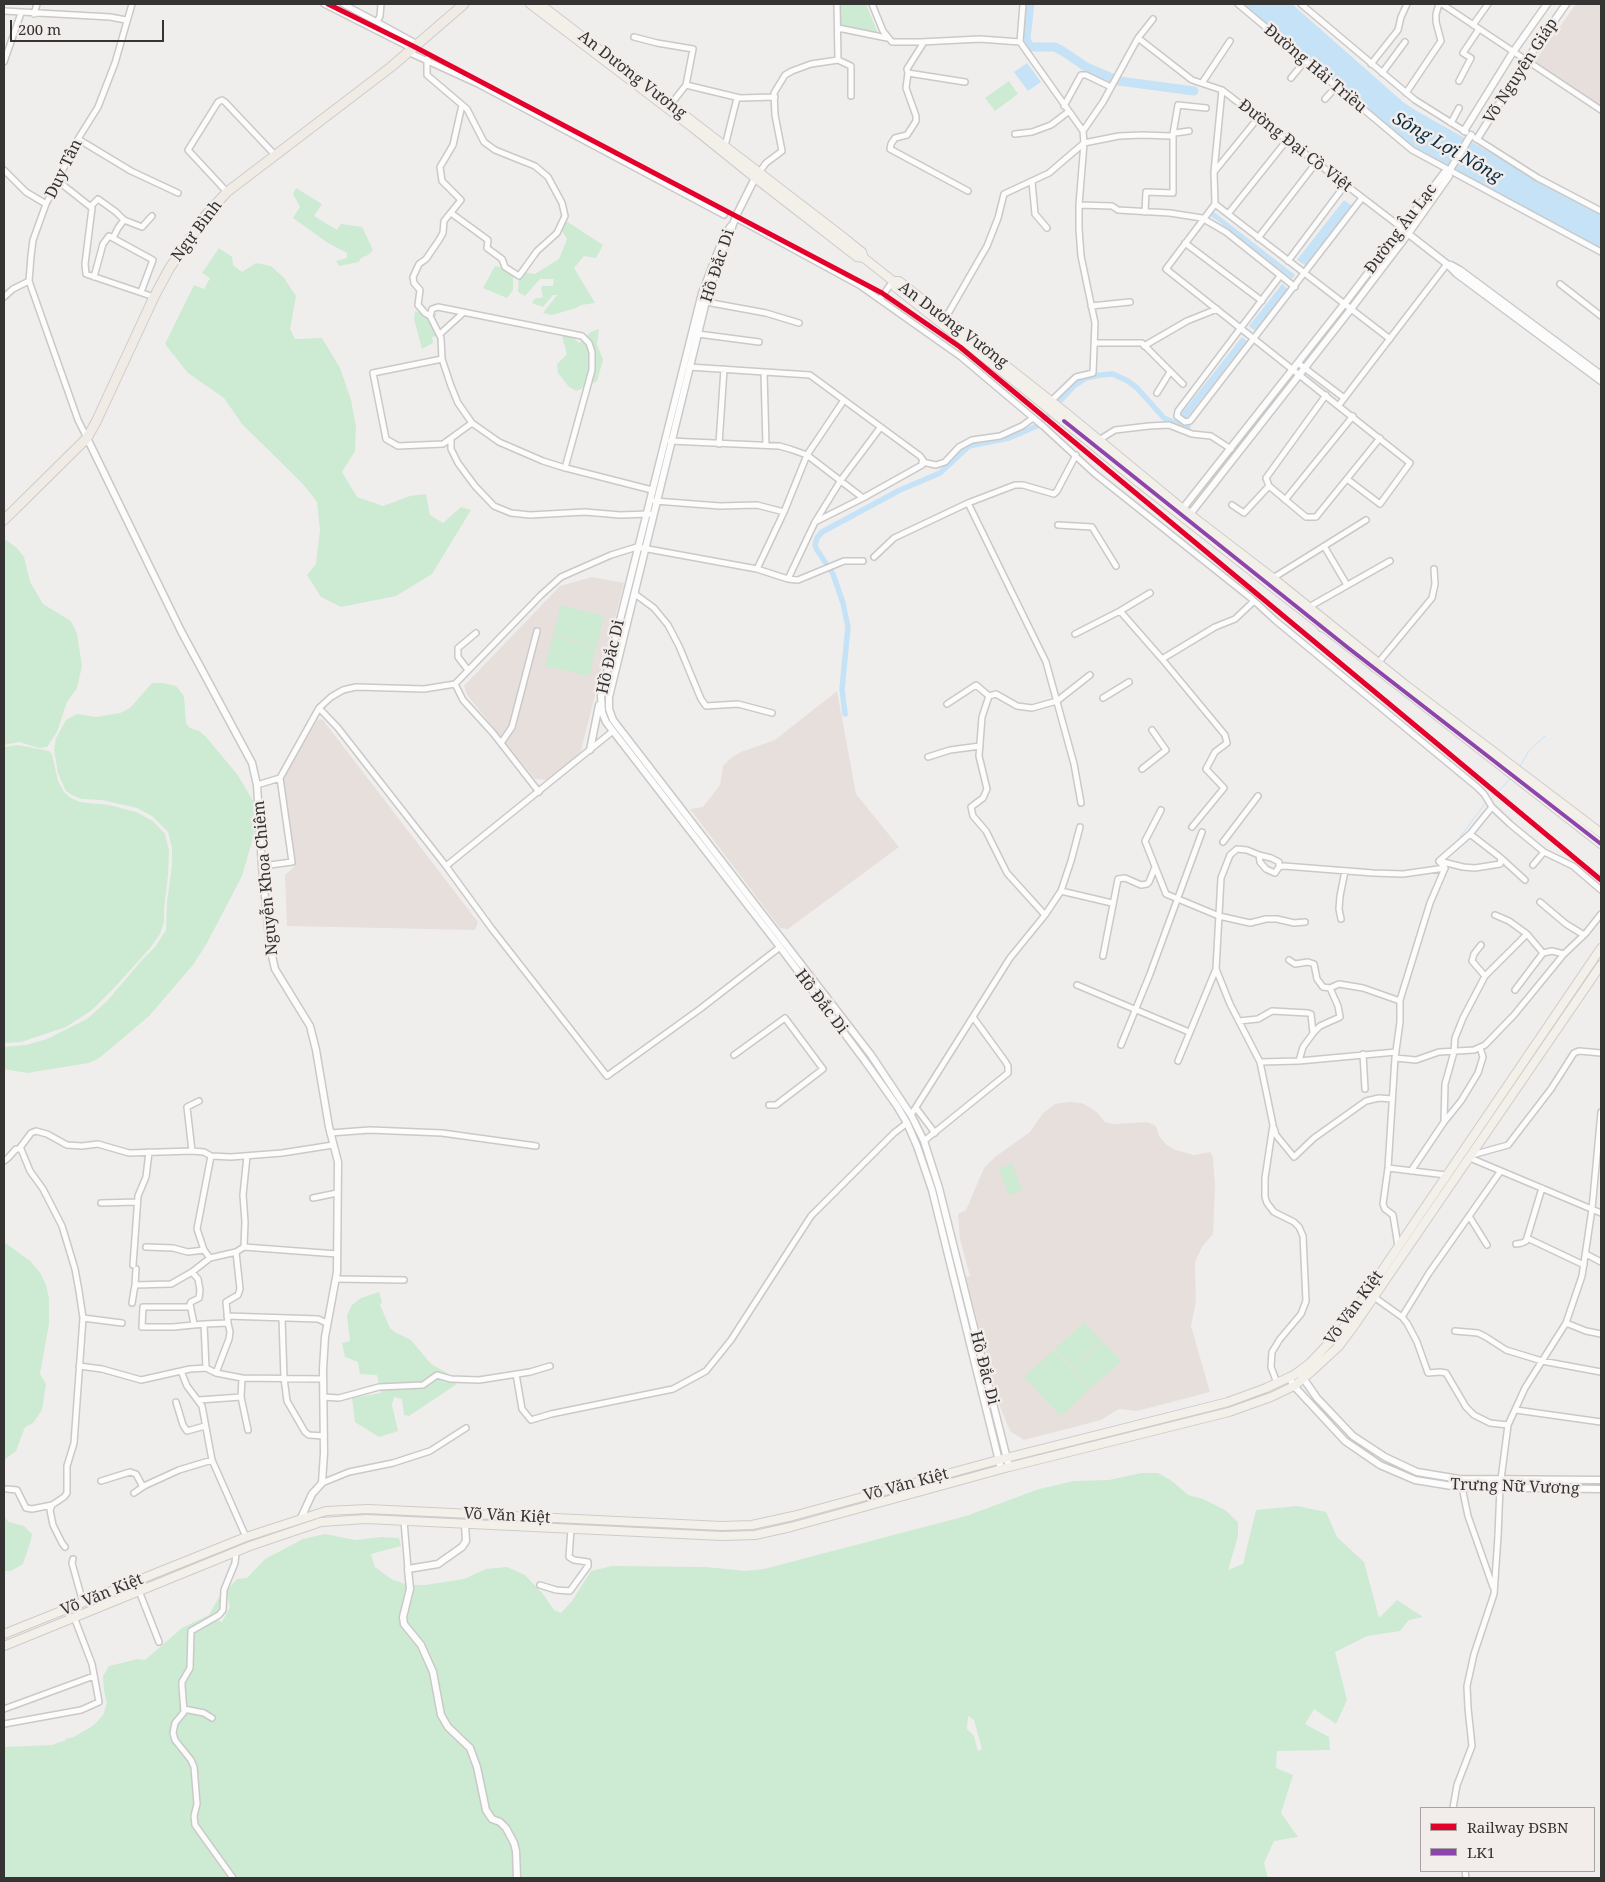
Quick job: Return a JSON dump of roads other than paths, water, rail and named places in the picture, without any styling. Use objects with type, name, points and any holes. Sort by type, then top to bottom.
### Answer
[{"type":"highway","name":"Ngự Bình","points":[[4,520],[87,438],[154,297],[169,269],[205,216],[227,192],[390,67],[464,4]]},
{"type":"main road","name":"An Dương Vương","points":[[530,4],[648,90],[671,104],[725,146],[757,176]]},
{"type":"main road","name":"An Dương Vương","points":[[541,4],[693,128],[842,236],[862,252],[864,258],[893,281],[899,281],[944,321],[1181,511]]},
{"type":"main road","name":"An Dương Vương","points":[[1023,383],[1051,400],[1188,517],[1270,581]]},
{"type":"main road","points":[[1270,581],[1309,607],[1325,624]]},
{"type":"main road","points":[[1270,581],[1506,766],[1601,833]]},
{"type":"main road","points":[[1521,777],[1601,844]]},
{"type":"main road","name":"Võ Văn Kiệt","points":[[4,1634],[246,1537],[326,1511],[345,1509],[722,1526],[752,1525],[793,1516],[1002,1459],[1228,1402],[1277,1383],[1298,1371],[1334,1339],[1601,948]]},
{"type":"main road","name":"Võ Văn Kiệt","points":[[4,1646],[236,1552],[320,1522],[352,1519],[722,1536],[754,1535],[791,1527],[1005,1468],[1237,1409],[1294,1386],[1339,1346],[1387,1280],[1601,965]]},
{"type":"main road","points":[[1461,1154],[1471,1156]]},
{"type":"main road","points":[[1446,1176],[1454,1180]]},
{"type":"main road","points":[[1379,1274],[1387,1280]]},
{"type":"main road","points":[[1128,1428],[1130,1437]]},
{"type":"main road","points":[[465,1524],[466,1514]]},
{"type":"main road","points":[[301,1518],[304,1528]]},
{"type":"main road","points":[[722,1526],[722,1536]]},
{"type":"main road","points":[[107,1593],[111,1602]]},
{"type":"street","points":[[34,14],[37,4]]},
{"type":"street","name":"Duy Tân","points":[[87,438],[78,420],[29,281],[33,240],[46,204],[78,139],[98,107],[115,63],[132,4]]},
{"type":"street","points":[[324,4],[412,48]]},
{"type":"street","points":[[343,4],[377,22],[427,59],[478,84],[724,215]]},
{"type":"street","points":[[377,22],[382,4]]},
{"type":"street","points":[[837,4],[838,60]]},
{"type":"street","points":[[872,4],[887,38]]},
{"type":"street","points":[[1023,4],[1020,42],[1083,131],[1084,143],[1079,205],[1081,256],[1095,323],[1096,343],[1093,373],[1076,377],[1051,400]]},
{"type":"street","name":"Đường Hải Triều","points":[[1238,4],[1412,150],[1601,252]]},
{"type":"street","points":[[1301,4],[1406,93],[1472,138],[1538,178],[1601,211]]},
{"type":"street","points":[[1372,64],[1398,30],[1407,4]]},
{"type":"street","points":[[1406,93],[1441,41],[1436,14],[1441,4],[1601,110]]},
{"type":"street","points":[[1473,25],[1488,4]]},
{"type":"street","name":"Võ Nguyên Giáp","points":[[1464,131],[1513,52],[1547,4]]},
{"type":"street","name":"Võ Nguyên Giáp","points":[[1450,169],[1566,4]]},
{"type":"street","points":[[4,11],[82,15],[126,20]]},
{"type":"street","points":[[4,62],[21,13]]},
{"type":"street","points":[[1083,131],[1112,86],[1138,38],[1153,19]]},
{"type":"street","points":[[838,28],[887,38],[892,42],[980,39],[1020,42]]},
{"type":"street","points":[[1459,81],[1471,58],[1463,53],[1478,29]]},
{"type":"street","points":[[634,37],[693,49],[686,85],[671,104]]},
{"type":"street","name":"Đường Đại Cồ Việt","points":[[1138,38],[1192,80],[1222,90],[1447,264],[1460,270],[1601,378]]},
{"type":"street","points":[[924,42],[908,69],[906,88],[916,121],[907,135],[895,138],[890,149],[968,191]]},
{"type":"street","points":[[1202,83],[1230,42]]},
{"type":"street","points":[[1382,73],[1405,42]]},
{"type":"street","points":[[427,59],[427,72],[430,78],[467,109],[484,142],[495,150],[534,166],[548,177],[562,203],[565,216],[557,233],[537,251],[519,276],[505,267],[501,257],[487,248],[488,240],[451,213]]},
{"type":"street","points":[[851,96],[851,66],[838,60],[810,64],[792,70],[785,75],[774,93],[775,115],[782,151],[766,163],[757,176],[735,221],[843,276],[880,299],[961,357],[1126,500],[1254,601],[1484,794],[1492,806],[1510,824],[1544,852],[1573,866],[1601,890]]},
{"type":"street","points":[[1291,78],[1305,60]]},
{"type":"street","points":[[908,73],[965,82]]},
{"type":"street","points":[[1064,106],[1081,75],[1086,75],[1112,86]]},
{"type":"street","points":[[686,85],[737,98],[775,97]]},
{"type":"street","points":[[1325,99],[1336,86]]},
{"type":"street","points":[[1222,90],[1214,172],[1215,204],[1202,218],[1166,269],[1255,339],[1296,366],[1326,395],[1410,463],[1380,504],[1347,479]]},
{"type":"street","points":[[725,146],[737,98]]},
{"type":"street","points":[[227,192],[188,150],[218,102],[222,100],[225,102],[275,155]]},
{"type":"street","points":[[462,105],[453,145],[440,167],[442,181],[461,200],[444,222],[443,233],[426,259],[419,264],[413,277],[414,283],[420,290],[418,305],[424,313],[430,316],[442,338],[442,359],[458,403],[472,423],[499,442],[543,461],[565,468],[652,490]]},
{"type":"street","points":[[1145,212],[1146,192],[1173,193],[1174,134],[1178,105],[1206,108]]},
{"type":"street","points":[[1451,123],[1459,108]]},
{"type":"street","points":[[1015,134],[1032,132],[1051,125],[1068,112]]},
{"type":"street","points":[[1214,172],[1258,118]]},
{"type":"street","points":[[944,321],[987,246],[998,218],[1004,194],[1049,173],[1084,143],[1119,136],[1170,136],[1189,131]]},
{"type":"street","points":[[78,139],[131,171],[178,193]]},
{"type":"street","points":[[1228,214],[1287,140]]},
{"type":"street","points":[[1258,238],[1316,163]]},
{"type":"street","name":"Đường Âu Lạc","points":[[1181,511],[1232,449],[1444,173],[1450,169]]},
{"type":"street","name":"Đường Âu Lạc","points":[[1188,517],[1408,234],[1449,176],[1450,169]]},
{"type":"street","points":[[4,170],[26,192],[46,204]]},
{"type":"street","points":[[58,181],[91,206]]},
{"type":"street","points":[[1032,182],[1035,214],[1047,228]]},
{"type":"street","points":[[1288,262],[1345,185]]},
{"type":"street","points":[[1280,276],[1178,411],[1177,416],[1185,422],[1190,421],[1255,339],[1362,198]]},
{"type":"street","points":[[152,216],[142,227],[124,220],[98,199],[91,206],[85,264],[86,274],[154,297]]},
{"type":"street","points":[[1215,204],[1390,339]]},
{"type":"street","points":[[1079,205],[1112,206],[1118,210],[1202,218],[1226,232],[1295,287]]},
{"type":"street","points":[[113,238],[124,220]]},
{"type":"street","name":"Hồ Đắc Di","points":[[627,744],[606,722],[601,696],[665,440],[706,302],[735,221]]},
{"type":"street","name":"Hồ Đắc Di","points":[[605,710],[672,441],[702,293],[724,236],[735,221]]},
{"type":"street","points":[[94,277],[103,244],[109,236],[153,260],[141,292]]},
{"type":"street","points":[[1185,243],[1262,301]]},
{"type":"street","points":[[1339,405],[1447,264]]},
{"type":"street","points":[[4,297],[13,289],[29,281]]},
{"type":"street","points":[[880,299],[893,281]]},
{"type":"street","points":[[1560,284],[1601,316]]},
{"type":"street","points":[[706,302],[766,313],[800,323]]},
{"type":"street","points":[[1091,306],[1130,302]]},
{"type":"street","points":[[430,316],[432,309],[438,307],[582,336],[589,343],[592,352],[592,370],[565,468]]},
{"type":"street","points":[[1144,346],[1187,321],[1217,309]]},
{"type":"street","points":[[440,334],[463,312]]},
{"type":"street","points":[[698,334],[759,342]]},
{"type":"street","points":[[1096,343],[1142,343],[1183,384]]},
{"type":"street","points":[[442,359],[374,374],[385,436],[394,445],[404,447],[443,444],[472,423]]},
{"type":"street","points":[[687,367],[810,375],[920,456],[922,465],[815,522]]},
{"type":"street","points":[[719,444],[724,369]]},
{"type":"street","points":[[1302,371],[1344,398]]},
{"type":"street","points":[[764,372],[766,445]]},
{"type":"street","points":[[1157,393],[1170,372]]},
{"type":"street","points":[[1326,395],[1266,478],[1269,486],[1306,517],[1316,517],[1380,438]]},
{"type":"street","points":[[757,568],[784,512],[807,454],[844,400]]},
{"type":"street","points":[[1285,500],[1353,416]]},
{"type":"street","points":[[922,462],[936,465],[945,462],[959,447],[972,440],[1000,436],[1034,419]]},
{"type":"street","points":[[1099,440],[1115,430],[1169,426],[1192,434],[1211,436],[1232,449]]},
{"type":"street","points":[[788,579],[815,522],[841,480],[880,428]]},
{"type":"street","name":"Nguyễn Khoa Chiêm","points":[[87,438],[181,631],[252,763],[257,785],[270,947],[275,969],[310,1026],[330,1133],[338,1162],[336,1279],[326,1323],[323,1379],[324,1436],[322,1483]]},
{"type":"street","points":[[450,440],[458,463],[475,486],[494,506],[511,512],[530,515],[585,512],[654,515]]},
{"type":"street","points":[[665,440],[779,446],[807,454],[863,498]]},
{"type":"street","points":[[874,557],[894,538],[968,503],[1015,485],[1023,485],[1046,493],[1055,493],[1076,455]]},
{"type":"street","points":[[1226,455],[1232,460]]},
{"type":"street","points":[[1232,505],[1244,513],[1269,486]]},
{"type":"street","points":[[649,500],[720,506],[757,505],[784,512]]},
{"type":"street","points":[[968,503],[1046,662],[1074,764],[1081,803]]},
{"type":"street","points":[[1270,581],[1366,520]]},
{"type":"street","points":[[1058,525],[1092,527],[1116,566]]},
{"type":"street","points":[[1324,546],[1347,585]]},
{"type":"street","points":[[262,866],[292,862],[280,778],[319,708],[331,697],[343,690],[356,687],[424,689],[455,684],[541,595],[561,577],[611,555],[637,547],[757,568],[788,579],[798,580],[847,560],[863,562]]},
{"type":"street","points":[[1309,607],[1390,560]]},
{"type":"street","points":[[1376,665],[1432,598],[1435,584],[1434,569]]},
{"type":"street","points":[[1075,634],[1120,612],[1150,593]]},
{"type":"street","points":[[634,594],[654,608],[668,625],[679,646],[700,699],[706,706],[738,704],[772,713]]},
{"type":"street","points":[[1162,659],[1215,626],[1235,619],[1254,601]]},
{"type":"street","points":[[1120,612],[1225,735],[1227,743],[1215,752],[1206,768],[1224,788],[1192,827]]},
{"type":"street","points":[[501,743],[512,727],[537,631]]},
{"type":"street","points":[[468,670],[458,657],[458,648],[476,633]]},
{"type":"street","points":[[989,696],[996,694],[1017,706],[1032,708],[1057,701],[1090,675]]},
{"type":"street","points":[[1103,698],[1129,682]]},
{"type":"street","points":[[455,684],[463,700],[501,743],[539,792]]},
{"type":"street","points":[[947,704],[976,684],[989,696]]},
{"type":"street","points":[[590,750],[601,696]]},
{"type":"street","points":[[989,696],[982,717],[979,756],[986,789],[982,798],[971,807],[974,816],[986,831],[1007,872],[1045,915]]},
{"type":"street","points":[[319,708],[338,728],[607,1076],[700,1009],[780,947]]},
{"type":"street","name":"Hồ Đắc Di","points":[[605,710],[627,744],[871,1056],[911,1114],[924,1141],[939,1188],[1002,1459]]},
{"type":"street","points":[[1142,769],[1166,750],[1152,730]]},
{"type":"street","points":[[446,866],[613,731]]},
{"type":"street","points":[[928,757],[955,749],[980,746]]},
{"type":"street","points":[[257,785],[280,778]]},
{"type":"street","points":[[1223,842],[1258,796]]},
{"type":"street","points":[[1439,861],[1470,834],[1492,806]]},
{"type":"street","points":[[1161,810],[1145,841],[1166,894],[1219,916],[1250,923],[1266,919],[1305,922]]},
{"type":"street","name":"Hồ Đắc Di","points":[[688,823],[898,1106],[917,1146],[932,1190],[1005,1468]]},
{"type":"street","points":[[911,1114],[1010,958],[1045,915],[1061,891],[1080,827]]},
{"type":"street","points":[[1121,1045],[1136,1010],[1202,832]]},
{"type":"street","points":[[1470,834],[1525,880]]},
{"type":"street","points":[[1178,1061],[1188,1032],[1216,969],[1221,878],[1230,855],[1237,849],[1271,858],[1279,862],[1279,867],[1275,874],[1266,869],[1260,862],[1259,855]]},
{"type":"street","points":[[1533,865],[1544,852]]},
{"type":"street","points":[[1439,861],[1475,868],[1500,864],[1501,858]]},
{"type":"street","points":[[1439,861],[1445,868]]},
{"type":"street","points":[[1103,956],[1118,879],[1125,878],[1141,885],[1146,884],[1150,882],[1155,867]]},
{"type":"street","points":[[1279,867],[1403,874],[1445,868]]},
{"type":"street","points":[[1398,1246],[1393,1215],[1384,1207],[1400,1022],[1400,1001],[1430,903],[1445,868]]},
{"type":"street","points":[[1341,919],[1339,909],[1340,896],[1345,870]]},
{"type":"street","points":[[1061,891],[1112,903]]},
{"type":"street","points":[[1540,902],[1566,924],[1584,935]]},
{"type":"street","points":[[1260,1062],[1299,1061],[1363,1054],[1396,1055],[1416,1060],[1439,1052],[1480,1048],[1514,1015],[1564,954],[1584,935],[1601,914]]},
{"type":"street","points":[[1495,916],[1509,921],[1527,934],[1543,953]]},
{"type":"street","points":[[1444,1122],[1444,1091],[1456,1038],[1463,1018],[1485,976],[1527,934]]},
{"type":"street","points":[[1481,945],[1474,954],[1472,961],[1485,976]]},
{"type":"street","points":[[1515,990],[1543,953],[1552,950],[1564,954]]},
{"type":"street","points":[[1289,960],[1295,964],[1312,963],[1320,985],[1330,988],[1339,984],[1363,988],[1400,1001]]},
{"type":"street","points":[[1216,969],[1260,1062],[1276,1135],[1294,1157],[1314,1138],[1366,1101],[1379,1098],[1392,1099]]},
{"type":"street","points":[[1077,985],[1188,1032]]},
{"type":"street","points":[[1299,1061],[1303,1047],[1320,1026],[1340,1017],[1338,1006],[1330,988]]},
{"type":"street","points":[[1239,1021],[1258,1019],[1272,1011],[1308,1013],[1311,1014],[1313,1034]]},
{"type":"street","points":[[924,1141],[1008,1073],[1006,1061],[973,1017]]},
{"type":"street","points":[[734,1055],[786,1018],[823,1069],[776,1105],[769,1105]]},
{"type":"street","points":[[1412,1171],[1444,1122],[1461,1102],[1478,1073],[1483,1057],[1480,1048]]},
{"type":"street","points":[[1471,1156],[1508,1145],[1551,1090],[1574,1053],[1579,1051],[1601,1054]]},
{"type":"street","points":[[1363,1054],[1365,1088]]},
{"type":"street","points":[[192,1151],[187,1108],[199,1101]]},
{"type":"street","points":[[916,1108],[935,1133]]},
{"type":"street","points":[[1453,1807],[1457,1785],[1472,1746],[1467,1686],[1469,1672],[1494,1589],[1500,1488],[1508,1425],[1526,1388],[1566,1323],[1584,1265],[1599,1168],[1601,1112]]},
{"type":"street","points":[[516,1374],[522,1409],[530,1420],[673,1389],[706,1371],[731,1340],[811,1216],[906,1123]]},
{"type":"street","points":[[1273,1125],[1265,1178],[1267,1203],[1274,1212],[1294,1222],[1302,1231],[1306,1293],[1303,1310],[1272,1352],[1272,1372],[1277,1383]]},
{"type":"street","points":[[330,1133],[370,1130],[442,1133],[536,1146]]},
{"type":"street","points":[[4,1161],[16,1149],[19,1149],[31,1133],[36,1131],[47,1134],[67,1145],[98,1144],[124,1152],[192,1151],[204,1152],[211,1156],[247,1156],[282,1154],[333,1145]]},
{"type":"street","points":[[6,1489],[18,1490],[25,1506],[29,1509],[52,1505],[64,1497],[66,1493],[67,1466],[73,1447],[76,1425],[83,1318],[75,1269],[62,1226],[19,1149]]},
{"type":"street","points":[[132,1303],[135,1285],[138,1202],[140,1188],[146,1177],[149,1152]]},
{"type":"street","points":[[210,1258],[204,1250],[197,1229],[211,1156]]},
{"type":"street","points":[[244,1247],[243,1195],[247,1156]]},
{"type":"street","points":[[1471,1156],[1500,1172],[1601,1213]]},
{"type":"street","points":[[1388,1168],[1446,1176]]},
{"type":"street","points":[[1402,1317],[1500,1172]]},
{"type":"street","points":[[1516,1244],[1522,1244],[1527,1238],[1542,1188]]},
{"type":"street","points":[[313,1198],[337,1193]]},
{"type":"street","points":[[101,1203],[138,1202]]},
{"type":"street","points":[[1469,1216],[1487,1245]]},
{"type":"street","points":[[1527,1238],[1584,1265]]},
{"type":"street","points":[[146,1247],[173,1248],[188,1252],[204,1250]]},
{"type":"street","points":[[135,1285],[171,1284],[192,1272],[210,1258],[236,1252],[244,1247],[337,1254]]},
{"type":"street","points":[[216,1372],[230,1332],[226,1302],[238,1295],[240,1289],[236,1252]]},
{"type":"street","points":[[1586,1254],[1601,1262]]},
{"type":"street","points":[[192,1272],[198,1279],[200,1296],[191,1302],[190,1307],[194,1324]]},
{"type":"street","points":[[336,1279],[404,1280]]},
{"type":"street","points":[[1374,1297],[1402,1317],[1417,1342],[1428,1374],[1446,1373],[1466,1407],[1474,1415],[1490,1423],[1508,1425]]},
{"type":"street","points":[[190,1307],[143,1306],[142,1327],[228,1323]]},
{"type":"street","points":[[227,1316],[318,1319],[326,1323]]},
{"type":"street","points":[[83,1318],[122,1323]]},
{"type":"street","points":[[282,1318],[284,1378],[288,1404],[305,1432],[309,1435],[324,1436]]},
{"type":"street","points":[[1566,1323],[1586,1331],[1601,1334]]},
{"type":"street","points":[[204,1324],[206,1368]]},
{"type":"street","points":[[1455,1331],[1478,1333],[1486,1336],[1506,1350],[1542,1361],[1601,1372]]},
{"type":"street","points":[[79,1366],[102,1369],[140,1380],[181,1371],[206,1368],[242,1378],[323,1379]]},
{"type":"street","points":[[323,1397],[338,1398],[392,1386],[423,1385],[437,1375],[451,1379],[479,1380],[550,1366]]},
{"type":"street","points":[[181,1371],[187,1386],[202,1406],[212,1460],[246,1537]]},
{"type":"street","name":"Trưng Nữ Vương","points":[[1298,1371],[1317,1398],[1352,1436],[1385,1458],[1417,1472],[1462,1479],[1601,1480]]},
{"type":"street","name":"Trưng Nữ Vương","points":[[1289,1377],[1294,1386],[1345,1441],[1380,1465],[1415,1480],[1462,1487],[1601,1489]]},
{"type":"street","points":[[242,1378],[241,1397],[248,1430]]},
{"type":"street","points":[[199,1400],[241,1397]]},
{"type":"street","points":[[176,1402],[183,1425],[187,1431],[205,1426]]},
{"type":"street","points":[[1516,1410],[1601,1422]]},
{"type":"street","points":[[301,1518],[312,1494],[322,1483],[349,1472],[393,1463],[430,1451],[466,1428]]},
{"type":"street","points":[[134,1493],[185,1468],[212,1460]]},
{"type":"street","points":[[101,1481],[130,1472],[136,1474],[143,1487]]},
{"type":"street","points":[[1462,1479],[1462,1487],[1471,1524],[1494,1589]]},
{"type":"street","points":[[52,1505],[50,1510],[52,1522],[65,1547]]},
{"type":"street","points":[[404,1521],[410,1589],[404,1612],[404,1624],[421,1645],[434,1672],[441,1715],[448,1727],[470,1748],[477,1768],[486,1810],[492,1819],[500,1822],[506,1828],[514,1843],[517,1878]]},
{"type":"street","points":[[408,1569],[438,1564],[462,1547],[466,1541],[465,1524]]},
{"type":"street","points":[[540,1585],[556,1590],[570,1590],[588,1566],[588,1562],[574,1560],[569,1557],[571,1529]]},
{"type":"street","points":[[233,1878],[195,1826],[194,1816],[197,1804],[194,1768],[191,1760],[173,1737],[175,1723],[183,1714],[184,1709],[182,1682],[190,1668],[191,1631],[219,1615],[223,1610],[224,1590],[234,1564],[236,1552]]},
{"type":"street","points":[[73,1559],[72,1563],[83,1603]]},
{"type":"street","points":[[139,1591],[159,1642]]},
{"type":"street","points":[[4,1724],[81,1710],[98,1702],[92,1664],[74,1618]]},
{"type":"street","points":[[4,1709],[94,1676]]},
{"type":"street","points":[[184,1709],[204,1713],[212,1718]]},
{"type":"water","name":"Sông Lợi Nông","points":[[1242,4],[1292,4],[1403,102],[1601,215],[1601,250],[1401,139]]},
{"type":"water","points":[[1027,63],[1041,82],[1028,91],[1014,72]]},
{"type":"water","points":[[1344,200],[1352,206],[1306,266],[1297,260]]},
{"type":"water","points":[[1214,212],[1295,275],[1292,279],[1211,216]]},
{"type":"water","points":[[1282,284],[1288,289],[1255,331],[1249,326]]},
{"type":"water","points":[[1242,337],[1247,341],[1186,419],[1181,414]]},
{"type":"waterway","points":[[1030,4],[1026,38],[1028,44],[1032,47],[1055,47],[1086,67],[1119,81],[1194,91]]},
{"type":"waterway","points":[[1061,400],[1074,386],[1086,378],[1113,374],[1128,381],[1137,388],[1164,418],[1188,427]]},
{"type":"waterway","points":[[845,714],[842,689],[848,627],[843,603],[833,574],[815,545],[817,538],[822,532],[900,490],[940,473],[969,446],[1009,438],[1037,426],[1049,415]]},
{"type":"waterway","points":[[1519,768],[1529,751],[1545,736]]},
{"type":"waterway","points":[[1491,799],[1510,779]]},
{"type":"waterway","points":[[1460,837],[1487,801]]},
{"type":"rail line","name":"ĐSBN","points":[[328,4],[413,46],[882,293],[960,347],[1601,880]]}]
